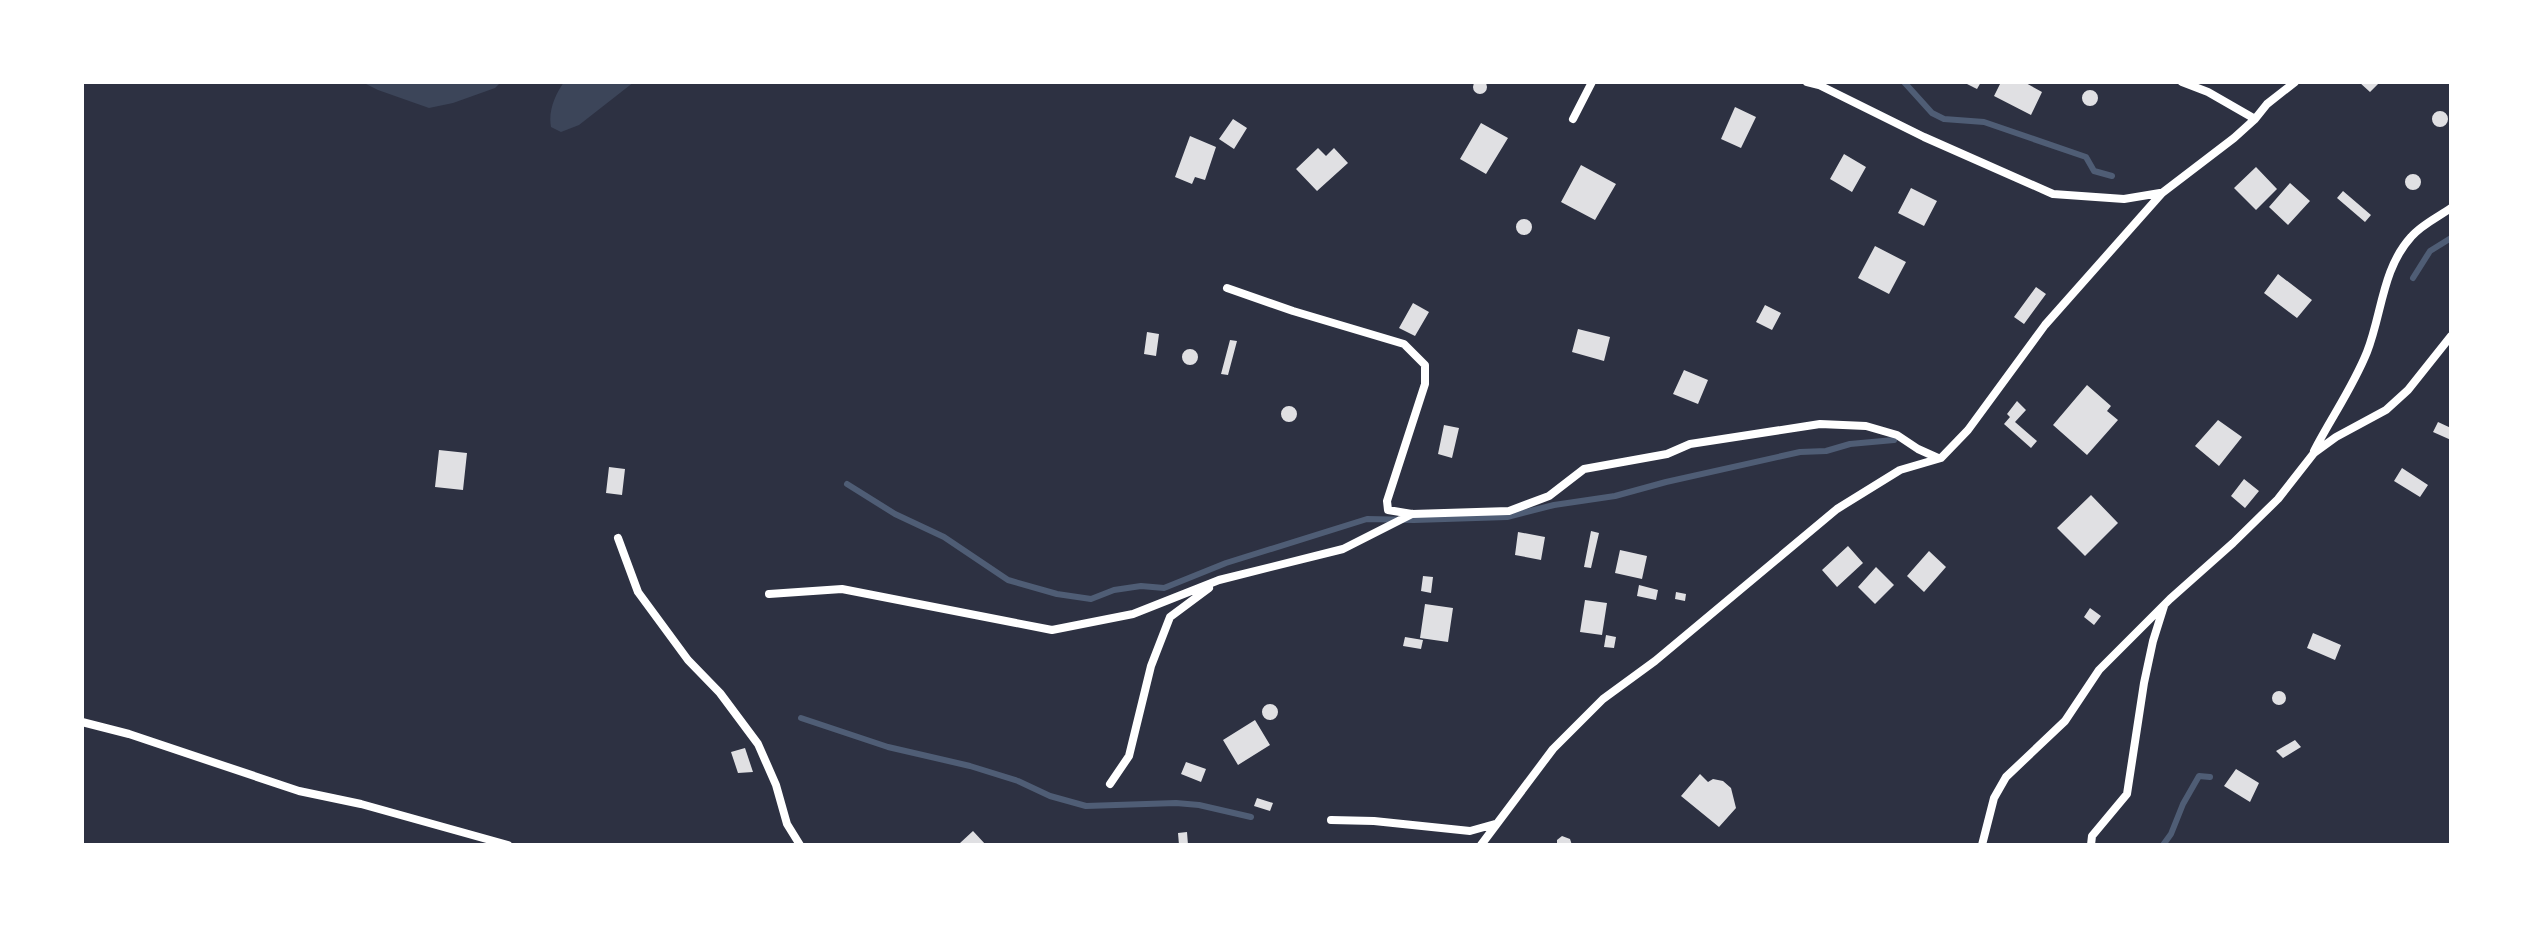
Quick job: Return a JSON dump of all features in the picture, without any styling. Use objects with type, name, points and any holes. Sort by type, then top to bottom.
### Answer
[{"type":"street","points":[[1573,119],[1592,82]]},
{"type":"street","points":[[1807,82],[2053,194],[2124,199],[2162,193]]},
{"type":"street","points":[[2182,82],[2208,92],[2255,119]]},
{"type":"street","points":[[1481,844],[1553,749],[1603,699],[1655,661],[1837,509],[1900,470],[1938,459],[1968,430],[2045,325],[2162,193],[2234,138],[2267,104],[2295,82]]},
{"type":"street","points":[[1982,845],[1994,798],[2006,777],[2065,721],[2099,670],[2267,510],[2314,453],[2352,386],[2368,350],[2389,270],[2413,234],[2451,208]]},
{"type":"street","points":[[1227,288],[1404,344],[1425,365],[1425,384],[1387,501],[1388,510],[1412,514],[1509,511],[1549,496],[1584,469],[1667,454],[1690,444],[1820,424],[1866,426],[1897,435],[1938,459]]},
{"type":"street","points":[[2314,453],[2336,437],[2386,410],[2408,390],[2451,336]]},
{"type":"street","points":[[769,594],[842,589],[1052,630],[1133,614],[1219,580],[1343,549],[1412,514]]},
{"type":"street","points":[[618,538],[638,592],[688,660],[720,693],[758,744],[776,785],[787,824],[800,845]]},
{"type":"street","points":[[1110,784],[1129,756],[1151,666],[1170,617],[1219,580]]},
{"type":"street","points":[[2091,845],[2092,836],[2127,794],[2144,683],[2165,604]]},
{"type":"street","points":[[82,722],[141,738],[299,791],[361,804],[508,845]]},
{"type":"street","points":[[1331,820],[1470,831],[1496,824]]},
{"type":"shaded area","points":[[362,82],[501,82],[495,88],[429,108]]},
{"type":"shaded area","points":[[564,82],[634,82],[579,125],[561,132],[551,127],[550,115]]},
{"type":"building","points":[[1480,80],[1487,87],[1480,94],[1473,87]]},
{"type":"building","points":[[1963,82],[1981,82],[1977,89]]},
{"type":"building","points":[[2001,82],[2024,82],[2042,92],[2031,115],[1994,96]]},
{"type":"building","points":[[2359,82],[2380,82],[2370,92]]},
{"type":"building","points":[[2090,90],[2098,98],[2090,106],[2082,98]]},
{"type":"building","points":[[1735,107],[1756,117],[1741,148],[1721,139]]},
{"type":"building","points":[[2440,111],[2448,119],[2440,127],[2432,119]]},
{"type":"building","points":[[1233,119],[1247,128],[1234,149],[1219,139]]},
{"type":"building","points":[[1481,123],[1508,138],[1486,174],[1460,159]]},
{"type":"building","points":[[1190,136],[1216,147],[1205,180],[1195,177],[1192,184],[1175,177]]},
{"type":"building","points":[[1318,148],[1326,156],[1334,148],[1348,163],[1317,191],[1296,169]]},
{"type":"building","points":[[1844,154],[1866,167],[1852,192],[1830,179]]},
{"type":"building","points":[[1581,165],[1616,184],[1595,220],[1561,202]]},
{"type":"building","points":[[2256,167],[2277,189],[2256,210],[2234,188]]},
{"type":"building","points":[[2413,174],[2421,182],[2413,190],[2405,182]]},
{"type":"building","points":[[2290,183],[2310,201],[2288,225],[2269,207]]},
{"type":"building","points":[[1911,188],[1937,201],[1924,226],[1898,213]]},
{"type":"building","points":[[2343,191],[2371,215],[2365,222],[2337,198]]},
{"type":"building","points":[[1524,219],[1532,227],[1524,235],[1516,227]]},
{"type":"building","points":[[1875,246],[1906,262],[1889,294],[1858,278]]},
{"type":"building","points":[[2278,274],[2312,300],[2297,318],[2264,293]]},
{"type":"building","points":[[2036,287],[2046,294],[2024,324],[2014,317]]},
{"type":"building","points":[[1413,303],[1429,312],[1415,336],[1399,328]]},
{"type":"building","points":[[1765,305],[1781,313],[1772,330],[1756,322]]},
{"type":"building","points":[[1578,329],[1610,337],[1604,361],[1572,352]]},
{"type":"building","points":[[1147,332],[1159,334],[1156,356],[1144,354]]},
{"type":"building","points":[[1230,340],[1237,341],[1228,375],[1221,374]]},
{"type":"building","points":[[1190,349],[1198,357],[1190,365],[1182,357]]},
{"type":"building","points":[[1684,370],[1708,380],[1698,404],[1673,394]]},
{"type":"building","points":[[2087,385],[2111,406],[2107,411],[2118,420],[2087,455],[2053,425]]},
{"type":"building","points":[[2017,401],[2026,410],[2015,422],[2037,441],[2031,448],[2004,424]]},
{"type":"building","points":[[1289,406],[1297,414],[1289,422],[1281,414]]},
{"type":"building","points":[[2218,420],[2242,437],[2219,466],[2195,446]]},
{"type":"building","points":[[2438,422],[2451,428],[2451,440],[2433,432]]},
{"type":"building","points":[[1444,425],[1459,428],[1452,458],[1438,454]]},
{"type":"building","points":[[439,450],[467,453],[463,490],[435,487]]},
{"type":"building","points":[[609,467],[625,469],[622,495],[606,493]]},
{"type":"building","points":[[2402,468],[2428,485],[2420,497],[2394,481]]},
{"type":"building","points":[[2244,479],[2259,491],[2245,508],[2231,496]]},
{"type":"building","points":[[2091,495],[2118,523],[2085,556],[2057,528]]},
{"type":"building","points":[[1591,531],[1599,533],[1591,568],[1584,567]]},
{"type":"building","points":[[1518,532],[1545,537],[1541,560],[1515,555]]},
{"type":"building","points":[[1848,546],[1863,563],[1837,587],[1822,570]]},
{"type":"building","points":[[1620,550],[1647,556],[1642,579],[1615,573]]},
{"type":"building","points":[[1929,551],[1946,567],[1924,592],[1907,576]]},
{"type":"building","points":[[1876,567],[1894,585],[1875,604],[1858,587]]},
{"type":"building","points":[[1423,576],[1433,577],[1431,593],[1421,591]]},
{"type":"building","points":[[1639,585],[1658,590],[1656,600],[1637,596]]},
{"type":"building","points":[[1676,592],[1686,594],[1685,601],[1675,599]]},
{"type":"building","points":[[1585,600],[1607,603],[1602,635],[1580,632]]},
{"type":"building","points":[[1425,604],[1453,608],[1448,642],[1420,638]]},
{"type":"building","points":[[2090,608],[2101,616],[2094,625],[2084,617]]},
{"type":"building","points":[[2313,633],[2341,645],[2335,660],[2307,648]]},
{"type":"building","points":[[1606,635],[1616,637],[1614,648],[1604,647]]},
{"type":"building","points":[[1405,637],[1423,640],[1421,649],[1403,646]]},
{"type":"building","points":[[2279,691],[2286,698],[2279,705],[2272,698]]},
{"type":"building","points":[[1270,704],[1278,712],[1270,720],[1262,712]]},
{"type":"building","points":[[1255,720],[1270,745],[1238,765],[1223,740]]},
{"type":"building","points":[[2295,740],[2301,747],[2283,758],[2276,751]]},
{"type":"building","points":[[745,748],[753,772],[738,773],[731,752]]},
{"type":"building","points":[[1186,762],[1206,769],[1201,782],[1181,774]]},
{"type":"building","points":[[2236,769],[2259,783],[2250,802],[2224,786]]},
{"type":"building","points":[[1700,774],[1708,782],[1713,779],[1723,781],[1731,788],[1736,808],[1719,827],[1681,796]]},
{"type":"building","points":[[1257,798],[1273,803],[1270,811],[1254,806]]},
{"type":"building","points":[[973,831],[986,845],[960,843]]},
{"type":"building","points":[[1187,832],[1188,845],[1179,845],[1178,833]]},
{"type":"building","points":[[1562,836],[1570,839],[1572,845],[1557,845],[1557,840]]},
{"type":"waterway","points":[[1904,82],[1932,113],[1944,119],[1984,122],[2086,157],[2094,171],[2112,176]]},
{"type":"waterway","points":[[2413,278],[2430,251],[2451,238]]},
{"type":"waterway","points":[[847,484],[895,514],[944,537],[1008,580],[1057,594],[1091,599],[1114,590],[1141,586],[1164,588],[1226,563],[1367,519],[1507,517],[1554,505],[1615,496],[1800,452],[1894,440]]},
{"type":"waterway","points":[[801,718],[888,747],[970,766],[1086,806],[1176,803],[1251,817]]},
{"type":"waterway","points":[[2163,845],[2199,776],[2210,777]]}]
